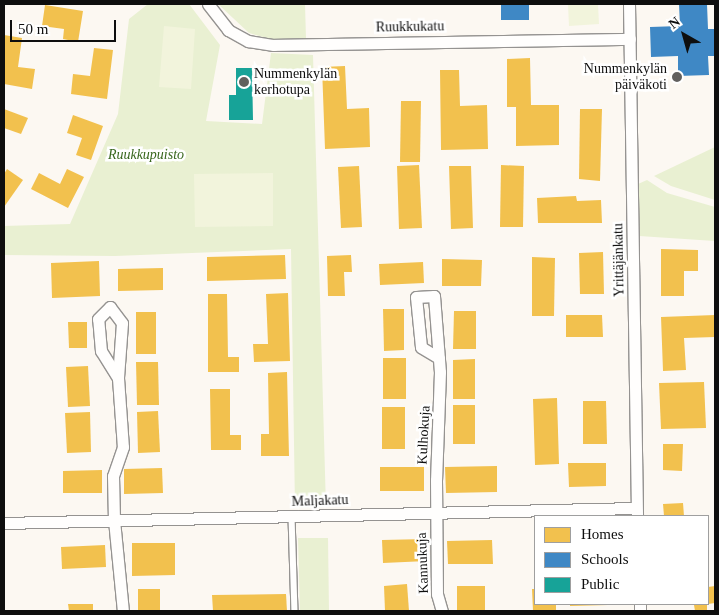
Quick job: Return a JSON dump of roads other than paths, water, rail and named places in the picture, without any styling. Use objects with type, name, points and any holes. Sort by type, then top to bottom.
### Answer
[{"type":"street","name":"Ruukkukatu","points":[[208,4],[228,30],[248,41],[274,45],[630,39]]},
{"type":"street","name":"Yrittäjänkatu","points":[[629,4],[636,512]]},
{"type":"street","name":"Kulhokuja","points":[[437,513],[439,358],[434,296],[416,297],[422,347],[439,358]]},
{"type":"street","points":[[118,378],[101,351],[98,319],[110,307],[122,323],[118,378],[123,447],[113,476],[114,520],[123,611]]},
{"type":"street","name":"Maljakatu","points":[[4,523],[437,513],[636,512]]},
{"type":"street","name":"Kannukuja","points":[[437,513],[437,594],[442,611]]},
{"type":"lane","points":[[292,517],[295,611]]},
{"type":"place","name":"Nummenkylän päiväkoti","points":[[677,77]]},
{"type":"place","name":"Nummenkylän kerhotupa","points":[[244,82]]},
{"type":"park label","name":"Ruukkupuisto","points":[[146,155]]}]
